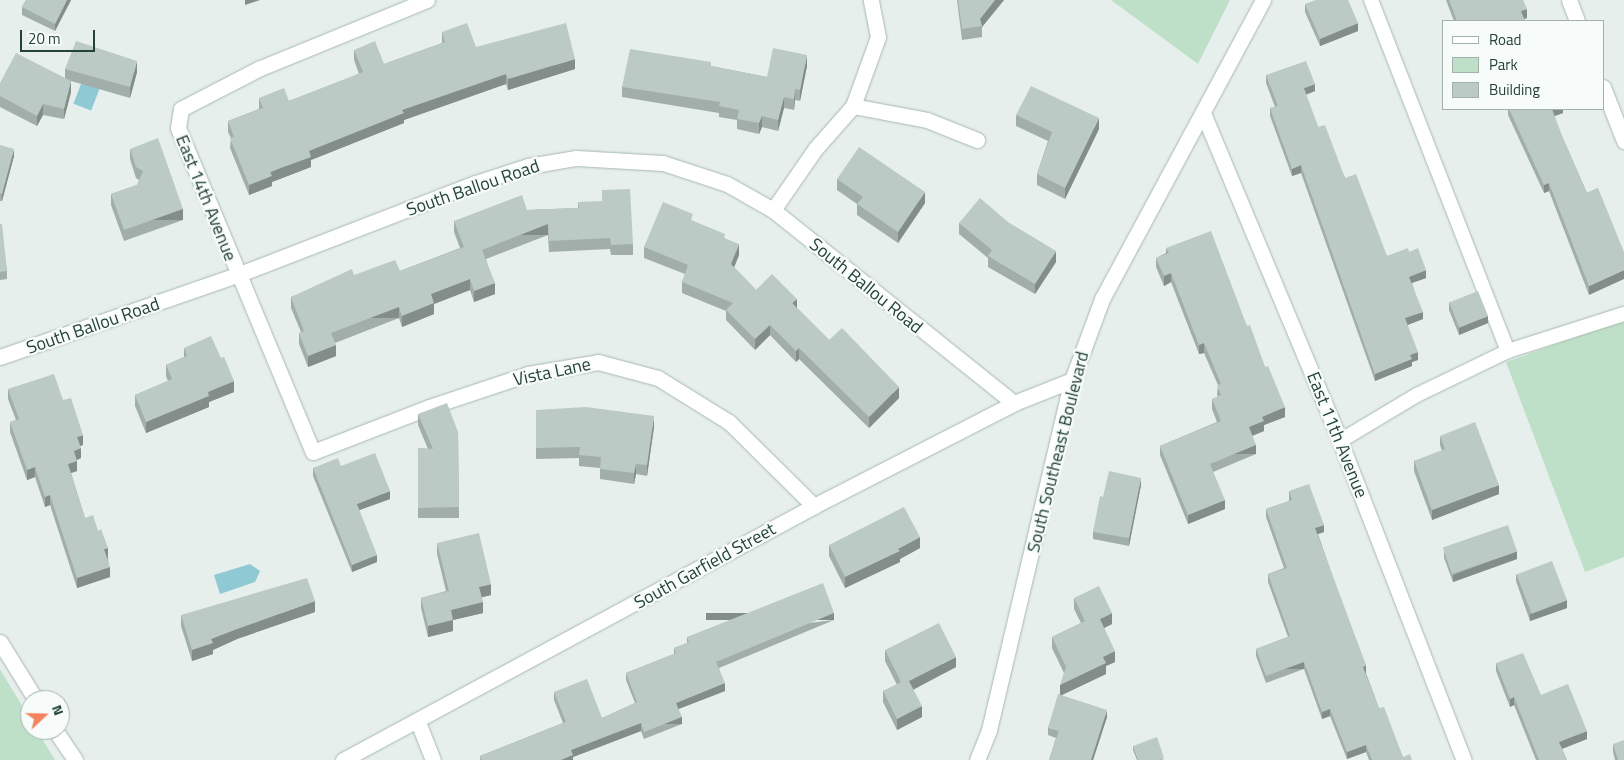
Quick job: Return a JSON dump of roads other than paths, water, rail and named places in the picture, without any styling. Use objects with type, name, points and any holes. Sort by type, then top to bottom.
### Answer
[{"type":"street","name":"East 14th Avenue","points":[[312,452],[237,275],[178,128],[181,109],[260,68],[427,0]]},
{"type":"street","points":[[773,210],[816,148],[853,106],[878,36],[871,0]]},
{"type":"street","name":"South Southeast Boulevard","points":[[977,760],[989,730],[1072,380],[1102,299],[1263,0]]},
{"type":"street","points":[[1569,0],[1577,20]]},
{"type":"street","points":[[1604,90],[1624,141]]},
{"type":"street","points":[[853,106],[927,120],[977,140]]},
{"type":"street","name":"East 11th Avenue","points":[[1203,113],[1340,441],[1464,760]]},
{"type":"street","name":"South Ballou Road","points":[[0,357],[237,275],[476,183],[528,166],[576,158],[663,163],[727,184],[773,210],[1014,403]]},
{"type":"street","name":"Vista Lane","points":[[312,452],[429,407],[528,374],[598,362],[658,378],[729,422],[814,506]]},
{"type":"street","name":"South Garfield Street","points":[[343,760],[418,722],[814,506],[1014,403],[1072,380]]},
{"type":"street","points":[[0,642],[30,690]]},
{"type":"street","points":[[418,722],[433,760]]},
{"type":"street","points":[[62,740],[75,760]]},
{"type":"lane","points":[[1371,0],[1508,351]]},
{"type":"lane","points":[[1340,441],[1417,395],[1508,351],[1624,314]]},
{"type":"water","points":[[86,71],[104,78],[91,110],[73,104]]},
{"type":"water","points":[[250,564],[260,571],[255,582],[220,594],[214,575]]}]
